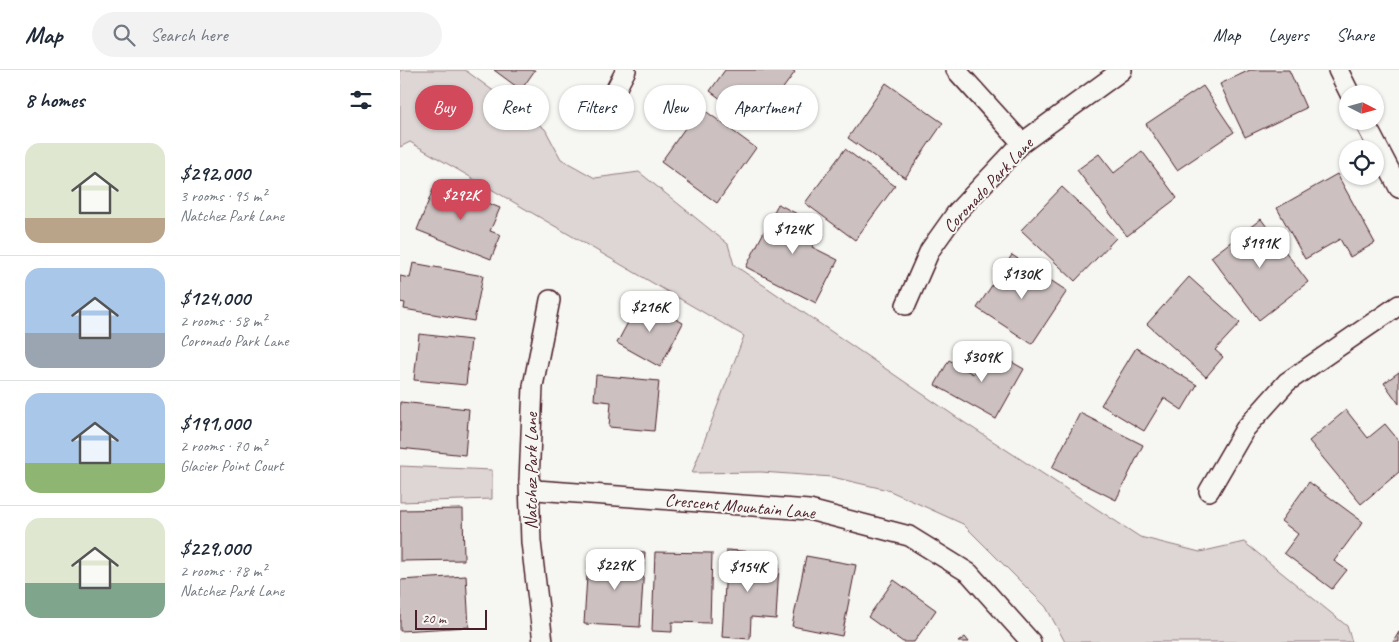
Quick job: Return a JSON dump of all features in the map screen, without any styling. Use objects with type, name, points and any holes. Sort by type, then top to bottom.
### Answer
[{"type":"street","points":[[618,85],[626,70]]},
{"type":"street","points":[[956,70],[1022,143]]},
{"type":"street","name":"Coronado Park Lane","points":[[906,305],[930,250],[958,212],[1022,143],[1122,70]]},
{"type":"street","points":[[1338,70],[1346,85]]},
{"type":"street","points":[[1369,130],[1399,188]]},
{"type":"street","name":"Natchez Park Lane","points":[[543,642],[531,542],[529,482],[532,386],[550,300]]},
{"type":"street","points":[[1209,492],[1245,429],[1287,382],[1399,305]]},
{"type":"street","name":"Crescent Mountain Lane","points":[[529,482],[536,490],[809,510],[909,536],[969,573],[1031,642]]},
{"type":"shaded area","points":[[400,70],[465,70],[485,85],[483,85],[483,130],[546,130],[561,159],[595,178],[639,172],[728,244],[734,265],[962,421],[1140,537],[1200,552],[1244,542],[1347,626],[1352,642],[1065,642],[1046,607],[963,524],[888,490],[832,477],[761,472],[692,473],[744,336],[410,142],[400,147]]},
{"type":"shaded area","points":[[400,466],[492,470],[492,499],[400,502]]},
{"type":"building","points":[[494,70],[535,70],[524,85],[514,85]]},
{"type":"building","points":[[725,70],[792,70],[795,72],[785,85],[716,85],[716,95],[710,91]]},
{"type":"building","points":[[1250,70],[1289,70],[1306,108],[1245,137],[1220,84]]},
{"type":"building","points":[[886,83],[943,123],[905,178],[848,138]]},
{"type":"building","points":[[1203,86],[1234,132],[1177,170],[1146,124]]},
{"type":"building","points":[[706,111],[716,119],[716,130],[731,130],[756,148],[717,203],[661,162],[684,130],[706,130]]},
{"type":"building","points":[[845,149],[895,186],[855,240],[805,203]]},
{"type":"building","points":[[1142,151],[1177,198],[1127,236],[1077,170],[1099,154],[1114,173]]},
{"type":"building","points":[[1337,174],[1339,185],[1343,185],[1375,243],[1350,257],[1340,239],[1305,259],[1277,208]]},
{"type":"building","points":[[436,182],[500,208],[490,231],[501,235],[491,259],[417,230]]},
{"type":"building","points":[[1062,187],[1116,238],[1075,281],[1021,230]]},
{"type":"building","points":[[778,204],[822,227],[812,247],[838,260],[816,303],[746,267]]},
{"type":"building","points":[[1261,219],[1308,282],[1259,320],[1211,257]]},
{"type":"building","points":[[1012,255],[1067,291],[1032,344],[977,308]]},
{"type":"building","points":[[413,263],[483,276],[474,321],[404,309],[405,303],[400,302],[400,276],[410,278]]},
{"type":"building","points":[[1189,277],[1240,323],[1215,350],[1223,357],[1206,377],[1147,324]]},
{"type":"building","points":[[640,300],[683,323],[660,367],[617,343]]},
{"type":"building","points":[[419,334],[471,340],[466,385],[414,380]]},
{"type":"building","points":[[987,348],[1024,369],[996,419],[935,385],[949,360],[973,374]]},
{"type":"building","points":[[1136,348],[1197,385],[1182,410],[1164,398],[1144,431],[1101,405]]},
{"type":"building","points":[[1399,372],[1399,404],[1384,383]]},
{"type":"building","points":[[596,375],[659,381],[654,431],[609,427],[611,402],[594,400]]},
{"type":"building","points":[[400,402],[469,409],[465,455],[400,448]]},
{"type":"building","points":[[1346,410],[1368,438],[1385,424],[1399,441],[1399,472],[1361,504],[1309,441]]},
{"type":"building","points":[[1080,413],[1143,445],[1116,500],[1052,468]]},
{"type":"building","points":[[1309,482],[1363,522],[1334,561],[1347,570],[1332,589],[1284,553],[1298,534],[1281,521]]},
{"type":"building","points":[[463,509],[464,560],[400,561],[400,510]]},
{"type":"building","points":[[617,550],[645,552],[640,627],[584,624],[588,560],[617,562]]},
{"type":"building","points":[[727,550],[754,552],[753,562],[779,564],[776,619],[751,617],[750,639],[722,637]]},
{"type":"building","points":[[655,552],[712,553],[710,623],[672,622],[672,632],[652,631]]},
{"type":"building","points":[[806,556],[856,565],[842,636],[792,626]]},
{"type":"building","points":[[466,576],[469,627],[400,631],[400,580]]},
{"type":"building","points":[[894,580],[936,610],[914,642],[903,642],[868,617]]},
{"type":"building","points":[[1399,632],[1399,642],[1393,642]]},
{"type":"building","points":[[965,637],[969,642],[958,642]]}]
